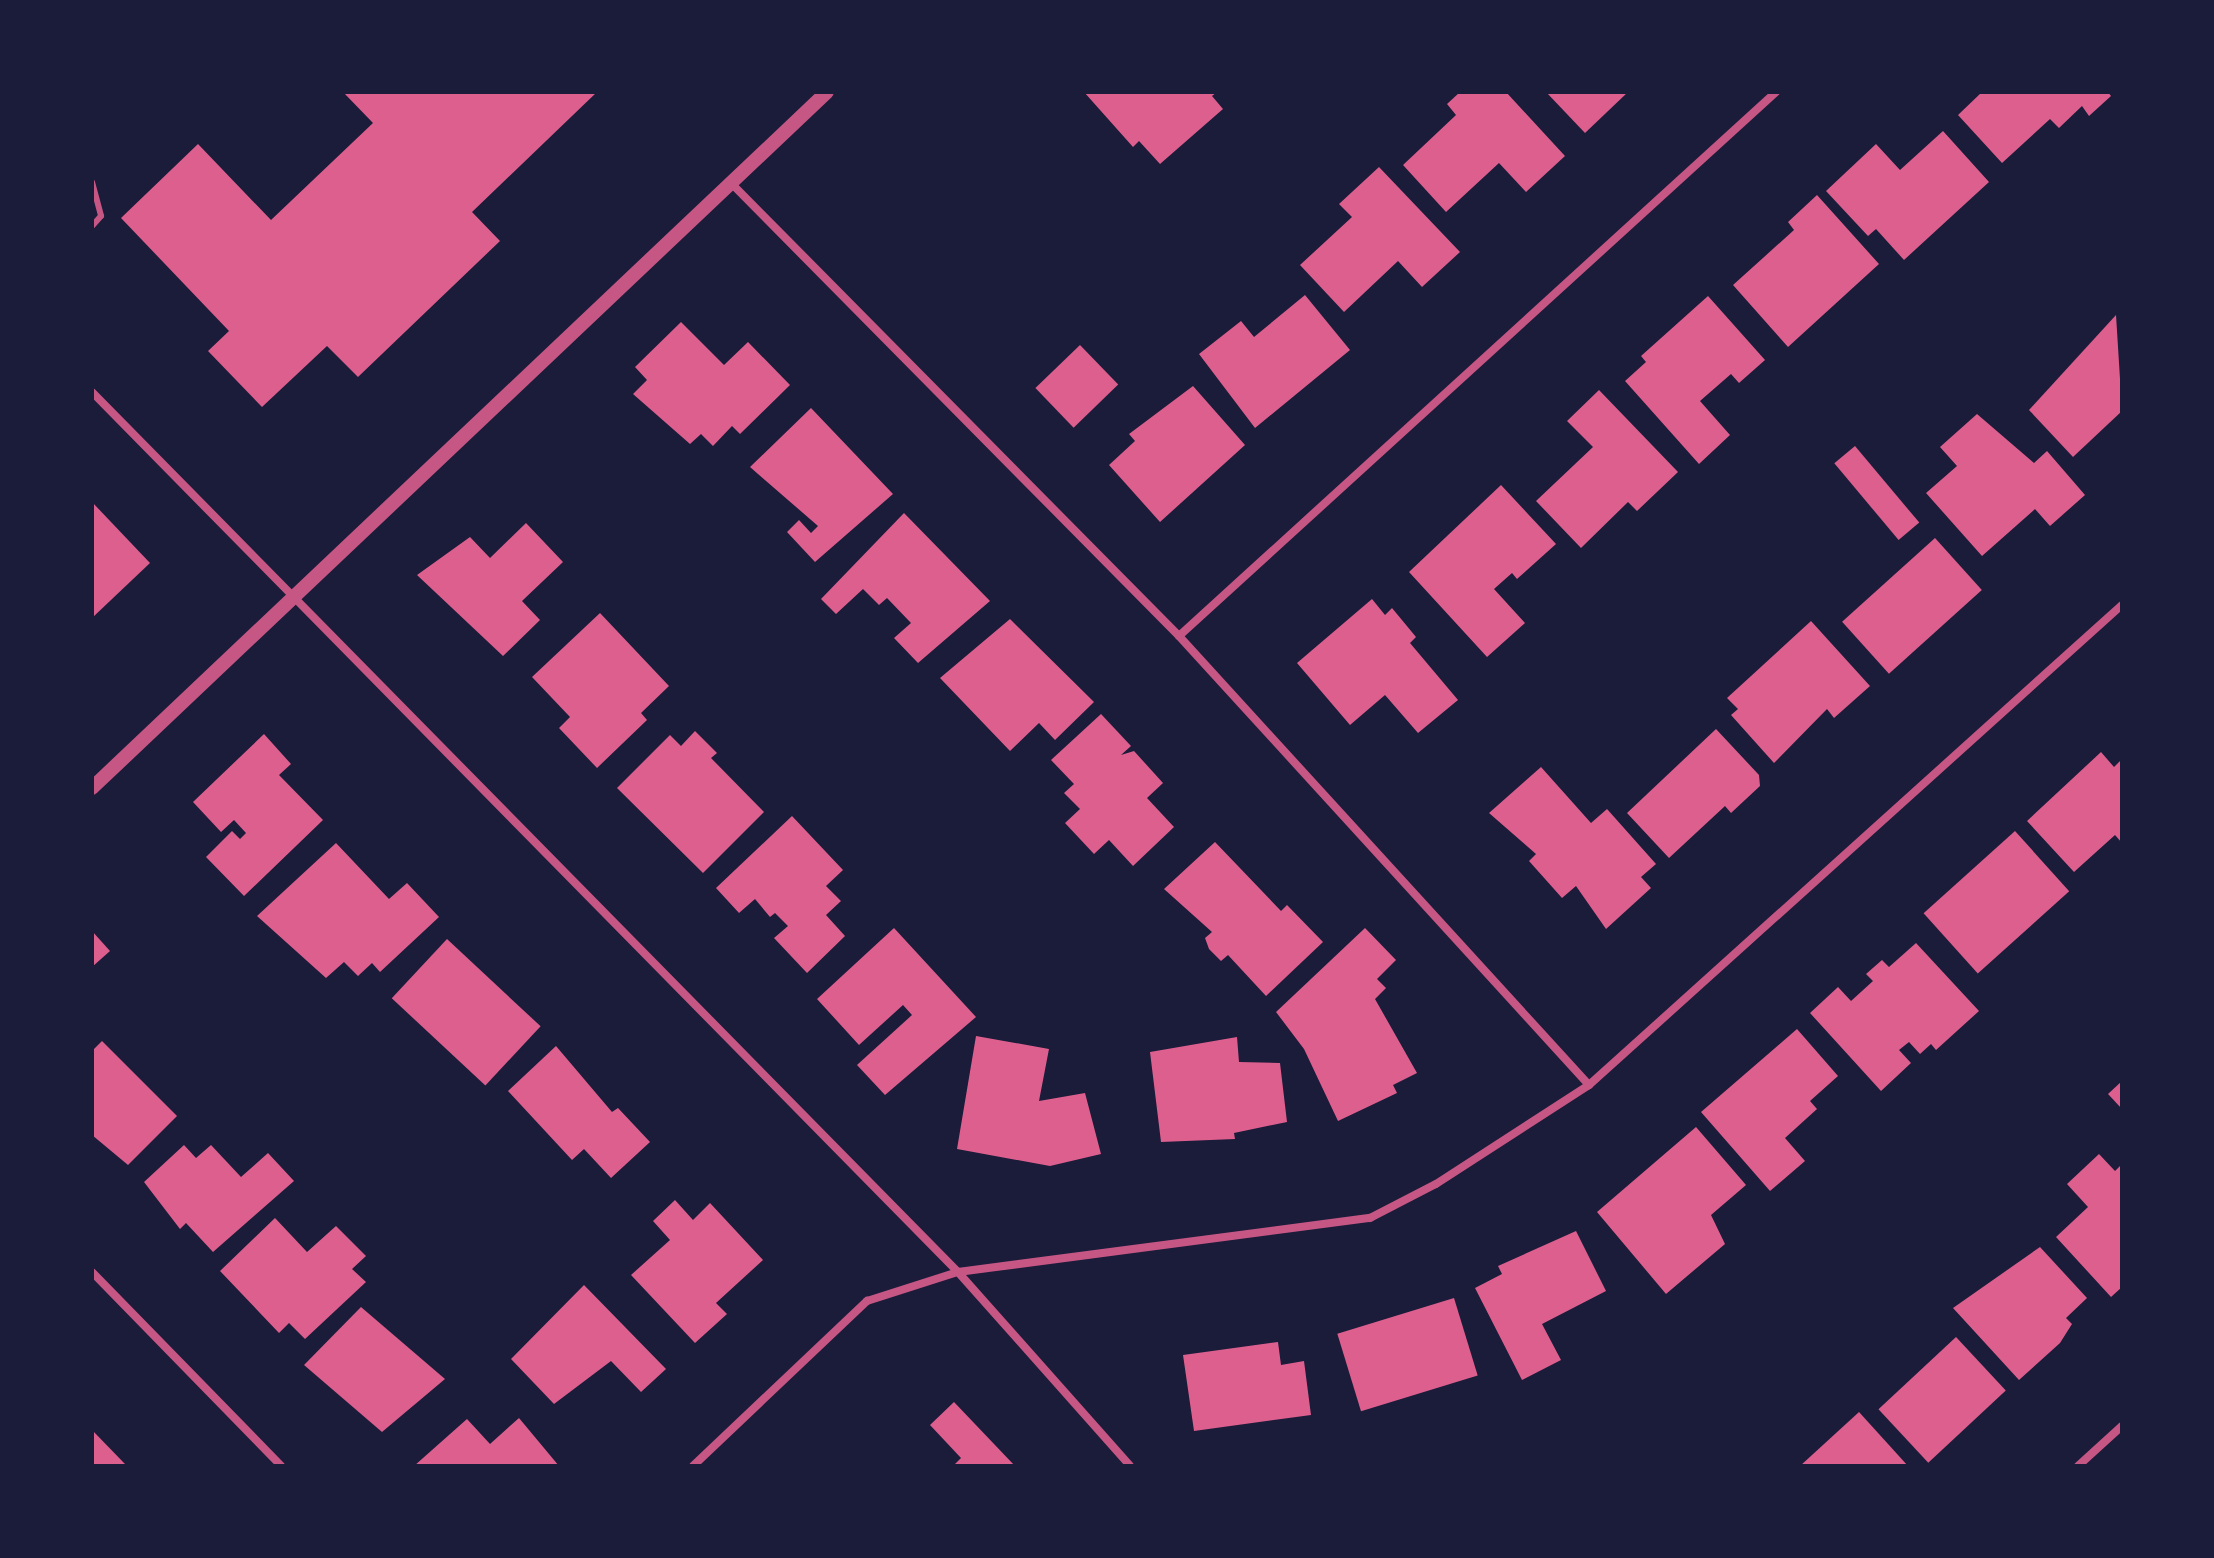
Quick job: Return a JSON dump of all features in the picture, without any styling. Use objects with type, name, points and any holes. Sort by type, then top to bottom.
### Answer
[{"type":"street","points":[[92,788],[286,597],[827,92]]},
{"type":"street","points":[[1179,636],[1776,92]]},
{"type":"street","points":[[731,183],[1179,636],[1589,1085]]},
{"type":"street","points":[[92,392],[286,597],[958,1272],[1130,1466]]},
{"type":"street","points":[[693,1466],[867,1301],[958,1272],[1370,1218],[1589,1085],[2122,605]]},
{"type":"street","points":[[92,1272],[281,1466]]},
{"type":"street","points":[[2078,1466],[2122,1426]]},
{"type":"lane","points":[[92,182],[101,216],[92,226]]},
{"type":"building","points":[[343,92],[597,92],[472,212],[500,241],[358,377],[327,346],[262,407],[208,351],[229,331],[121,218],[198,144],[271,220],[373,123]]},
{"type":"building","points":[[1084,92],[1217,92],[1212,96],[1223,109],[1160,164],[1139,141],[1133,147]]},
{"type":"building","points":[[1460,92],[1506,92],[1565,156],[1526,192],[1499,163],[1446,212],[1403,165],[1456,115],[1447,104]]},
{"type":"building","points":[[1546,92],[1628,92],[1585,133]]},
{"type":"building","points":[[1982,92],[2108,92],[2111,96],[2089,116],[2082,106],[2059,128],[2050,119],[2002,163],[1958,115]]},
{"type":"building","points":[[1943,131],[1989,182],[1904,260],[1876,229],[1868,236],[1826,191],[1876,144],[1900,170]]},
{"type":"building","points":[[1379,167],[1460,252],[1422,287],[1398,261],[1344,312],[1300,265],[1352,217],[1339,204]]},
{"type":"building","points":[[1817,195],[1879,264],[1788,347],[1733,285],[1794,230],[1788,222]]},
{"type":"building","points":[[1305,295],[1350,350],[1255,428],[1199,354],[1241,321],[1254,337]]},
{"type":"building","points":[[1708,296],[1765,360],[1739,383],[1731,374],[1700,401],[1730,435],[1699,464],[1625,381],[1646,362],[1641,356]]},
{"type":"building","points":[[2116,315],[2122,411],[2073,457],[2029,410]]},
{"type":"building","points":[[681,322],[724,365],[748,342],[790,385],[740,434],[732,426],[713,446],[701,434],[690,444],[633,394],[647,380],[635,367]]},
{"type":"building","points":[[1080,345],[1118,385],[1074,428],[1035,388]]},
{"type":"building","points":[[1193,386],[1245,445],[1160,522],[1109,465],[1135,441],[1129,434]]},
{"type":"building","points":[[1599,390],[1678,472],[1637,511],[1628,502],[1581,548],[1536,501],[1593,447],[1567,421]]},
{"type":"building","points":[[811,408],[893,494],[815,562],[787,532],[799,520],[811,533],[818,526],[750,467]]},
{"type":"building","points":[[1977,414],[2034,463],[2047,451],[2085,495],[2050,526],[2035,509],[1982,556],[1926,493],[1957,466],[1940,447]]},
{"type":"building","points":[[1855,446],[1919,523],[1899,540],[1834,463]]},
{"type":"building","points":[[1501,485],[1556,544],[1517,579],[1512,573],[1494,589],[1525,623],[1487,657],[1409,572]]},
{"type":"building","points":[[92,502],[150,563],[92,618]]},
{"type":"building","points":[[904,513],[990,601],[918,663],[894,638],[911,623],[887,598],[879,605],[863,589],[836,614],[821,599]]},
{"type":"building","points":[[526,523],[563,562],[522,601],[540,620],[503,656],[417,575],[470,537],[490,558]]},
{"type":"building","points":[[1935,538],[1982,590],[1889,674],[1842,622]]},
{"type":"building","points":[[1372,599],[1385,615],[1392,608],[1416,637],[1410,643],[1458,700],[1418,733],[1385,695],[1350,725],[1297,663]]},
{"type":"building","points":[[600,613],[669,686],[641,713],[647,720],[597,768],[559,728],[570,717],[532,677]]},
{"type":"building","points":[[1010,619],[1094,702],[1055,740],[1039,723],[1010,751],[940,678]]},
{"type":"building","points":[[1811,621],[1870,686],[1834,718],[1827,709],[1774,763],[1731,715],[1738,709],[1727,698]]},
{"type":"building","points":[[1101,714],[1131,746],[1121,755],[1134,751],[1163,783],[1147,798],[1174,827],[1133,866],[1109,840],[1094,854],[1065,823],[1080,809],[1064,793],[1074,784],[1051,760]]},
{"type":"building","points":[[1716,729],[1759,775],[1760,786],[1731,813],[1725,806],[1669,858],[1627,813]]},
{"type":"building","points":[[695,731],[717,753],[711,758],[764,812],[703,873],[617,788],[670,735],[681,746]]},
{"type":"building","points":[[264,734],[291,764],[279,775],[323,820],[244,896],[206,857],[232,831],[240,839],[246,833],[234,820],[221,832],[193,802]]},
{"type":"building","points":[[2101,752],[2114,767],[2122,759],[2122,843],[2115,835],[2074,872],[2027,821]]},
{"type":"building","points":[[1541,767],[1591,823],[1607,809],[1656,864],[1641,877],[1651,888],[1606,929],[1576,886],[1562,898],[1529,861],[1536,854],[1489,813]]},
{"type":"building","points":[[792,816],[843,870],[826,886],[841,901],[826,915],[845,936],[807,973],[774,938],[788,926],[775,913],[770,917],[755,899],[739,913],[716,888]]},
{"type":"building","points":[[2015,831],[2069,891],[1978,973],[1924,913]]},
{"type":"building","points":[[1215,842],[1281,911],[1287,905],[1323,942],[1266,996],[1228,955],[1221,961],[1209,949],[1205,938],[1212,932],[1164,889]]},
{"type":"building","points":[[336,843],[389,899],[407,883],[439,917],[380,972],[372,963],[358,976],[344,962],[326,978],[257,916]]},
{"type":"building","points":[[894,928],[976,1017],[885,1095],[857,1065],[912,1015],[903,1005],[859,1045],[817,999]]},
{"type":"building","points":[[1365,928],[1396,960],[1377,979],[1386,988],[1375,999],[1417,1073],[1393,1085],[1397,1093],[1338,1121],[1304,1049],[1276,1012]]},
{"type":"building","points":[[92,931],[110,951],[92,967]]},
{"type":"building","points":[[447,939],[541,1026],[485,1086],[392,998]]},
{"type":"building","points":[[1916,943],[1979,1011],[1936,1050],[1931,1044],[1920,1054],[1909,1042],[1899,1050],[1911,1063],[1881,1091],[1810,1013],[1838,987],[1851,1001],[1873,981],[1866,974],[1882,960],[1889,967]]},
{"type":"building","points":[[1797,1029],[1838,1076],[1810,1101],[1817,1109],[1785,1138],[1805,1161],[1770,1191],[1701,1112]]},
{"type":"building","points":[[976,1036],[1049,1049],[1039,1101],[1085,1093],[1101,1154],[1050,1166],[957,1149]]},
{"type":"building","points":[[1237,1037],[1239,1062],[1280,1063],[1287,1122],[1234,1133],[1235,1139],[1161,1142],[1150,1052]]},
{"type":"building","points":[[102,1041],[177,1116],[128,1165],[92,1135],[92,1051]]},
{"type":"building","points":[[556,1046],[612,1112],[618,1108],[650,1142],[611,1178],[584,1149],[572,1160],[508,1091]]},
{"type":"building","points":[[2122,1081],[2122,1109],[2108,1094]]},
{"type":"building","points":[[1696,1127],[1746,1185],[1711,1215],[1725,1244],[1666,1294],[1597,1212]]},
{"type":"building","points":[[184,1145],[196,1158],[211,1145],[241,1177],[268,1153],[294,1181],[213,1252],[186,1223],[180,1229],[144,1182]]},
{"type":"building","points":[[2099,1154],[2115,1171],[2122,1164],[2122,1287],[2111,1297],[2056,1237],[2088,1207],[2067,1184]]},
{"type":"building","points":[[675,1200],[693,1220],[710,1203],[763,1260],[716,1303],[727,1314],[695,1343],[631,1275],[670,1240],[653,1221]]},
{"type":"building","points":[[275,1218],[307,1252],[336,1226],[366,1256],[352,1269],[366,1282],[305,1339],[289,1323],[279,1333],[220,1271]]},
{"type":"building","points":[[1576,1231],[1606,1291],[1542,1324],[1561,1360],[1522,1380],[1475,1288],[1502,1274],[1498,1266]]},
{"type":"building","points":[[2040,1247],[2087,1298],[2066,1318],[2072,1324],[2060,1343],[2019,1380],[1953,1308]]},
{"type":"building","points":[[584,1285],[666,1369],[641,1392],[611,1361],[554,1404],[511,1359]]},
{"type":"building","points":[[1454,1298],[1478,1375],[1361,1411],[1337,1334]]},
{"type":"building","points":[[361,1307],[445,1379],[382,1432],[304,1365]]},
{"type":"building","points":[[1956,1337],[2006,1390],[1928,1463],[1878,1409]]},
{"type":"building","points":[[1278,1342],[1281,1365],[1304,1361],[1311,1415],[1194,1431],[1183,1355]]},
{"type":"building","points":[[954,1402],[1015,1466],[953,1466],[961,1458],[930,1425]]},
{"type":"building","points":[[1859,1412],[1908,1466],[1800,1466]]},
{"type":"building","points":[[519,1418],[559,1466],[414,1466],[467,1419],[490,1444]]},
{"type":"building","points":[[92,1430],[125,1464],[123,1466],[92,1466]]}]
